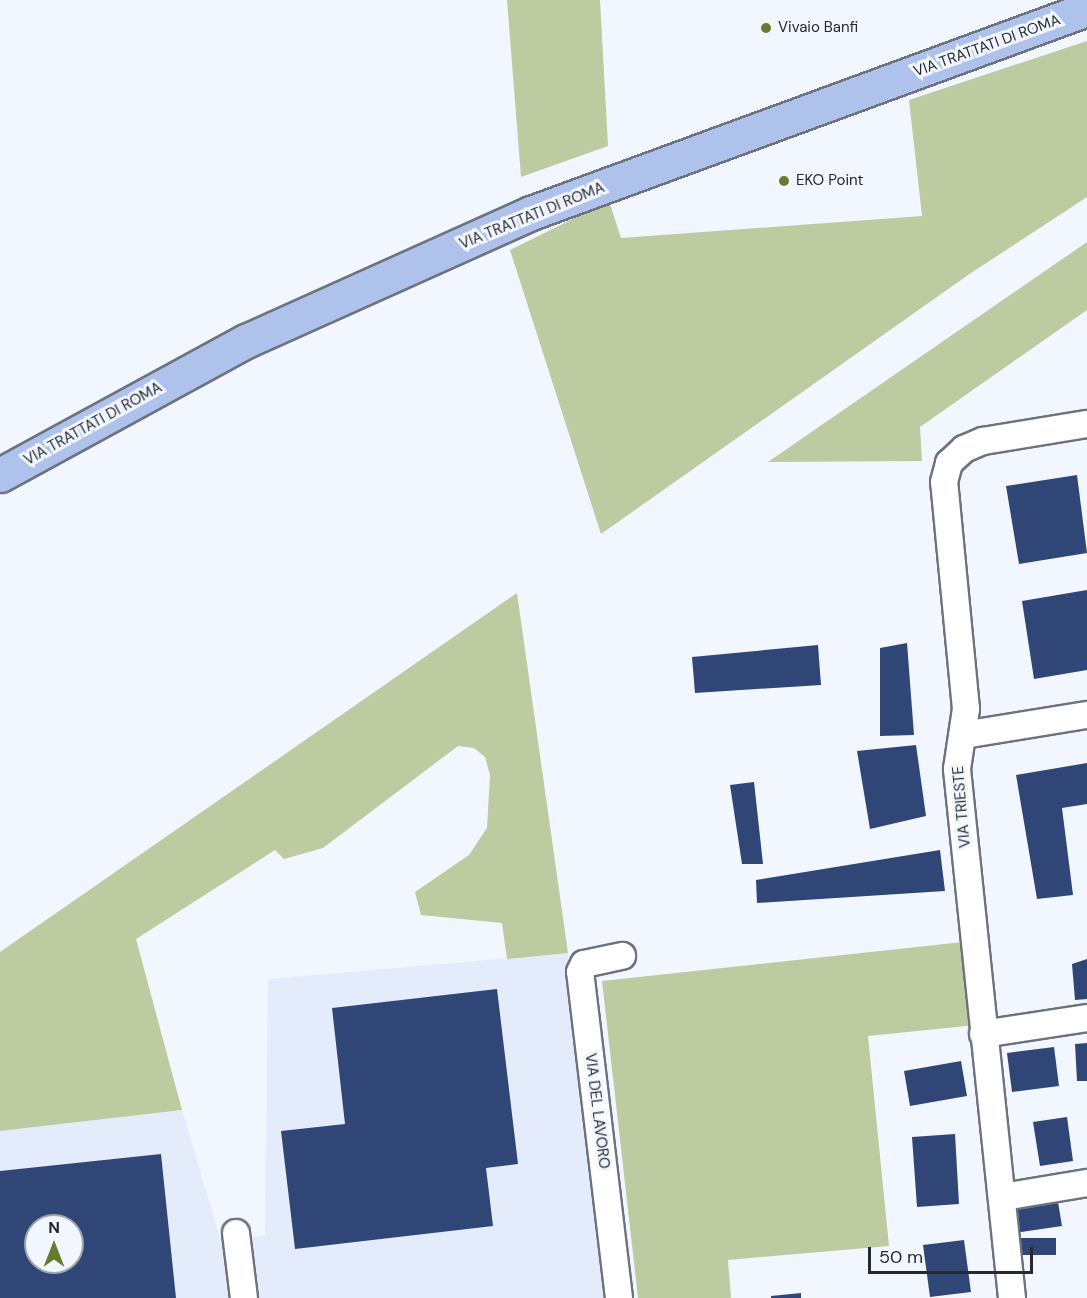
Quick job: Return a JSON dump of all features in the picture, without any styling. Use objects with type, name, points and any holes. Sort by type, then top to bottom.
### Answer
[{"type":"main road","name":"VIA TRATTATI DI ROMA","points":[[0,475],[246,341],[531,213],[1087,9]]},
{"type":"street","name":"VIA TRIESTE","points":[[1012,1298],[957,769],[963,735],[964,680],[944,482],[949,463],[964,449],[983,441],[1087,424]]},
{"type":"street","points":[[963,735],[1087,715]]},
{"type":"street","name":"VIA DEL LAVORO","points":[[619,1298],[580,972],[584,964],[622,956]]},
{"type":"street","points":[[983,1034],[1087,1018]]},
{"type":"street","points":[[1003,1197],[1087,1184]]},
{"type":"street","points":[[236,1233],[244,1298]]},
{"type":"shaded area","points":[[568,953],[606,1298],[0,1298],[0,1131],[182,1110],[221,1241],[265,1235],[268,979]]},
{"type":"green space","points":[[507,0],[600,0],[608,146],[521,177]]},
{"type":"green space","points":[[1087,41],[1087,197],[968,275],[601,534],[510,250],[609,201],[621,238],[922,216],[909,100]]},
{"type":"green space","points":[[1087,242],[1087,310],[920,427],[922,461],[768,462]]},
{"type":"green space","points":[[517,593],[568,953],[507,959],[502,923],[421,915],[415,892],[469,855],[487,828],[490,775],[485,757],[474,748],[458,746],[323,848],[284,859],[275,850],[136,939],[182,1110],[0,1131],[0,952]]},
{"type":"green space","points":[[963,942],[976,1025],[868,1036],[889,1246],[728,1260],[731,1298],[638,1298],[602,981]]},
{"type":"building","points":[[1077,475],[1087,553],[1019,564],[1006,486]]},
{"type":"building","points":[[1087,590],[1087,670],[1034,679],[1022,601]]},
{"type":"building","points":[[907,643],[914,735],[880,736],[880,648]]},
{"type":"building","points":[[818,645],[821,685],[695,693],[692,657]]},
{"type":"building","points":[[916,745],[926,816],[870,829],[857,751]]},
{"type":"building","points":[[1087,763],[1087,804],[1062,808],[1073,895],[1037,899],[1016,775]]},
{"type":"building","points":[[754,782],[763,864],[742,864],[730,785]]},
{"type":"building","points":[[940,850],[945,891],[757,903],[756,880]]},
{"type":"building","points":[[1087,959],[1087,999],[1075,1000],[1072,964]]},
{"type":"building","points":[[497,989],[518,1164],[486,1168],[493,1226],[295,1249],[281,1131],[345,1124],[332,1008]]},
{"type":"building","points":[[1087,1043],[1087,1081],[1077,1081],[1075,1044]]},
{"type":"building","points":[[1054,1047],[1059,1086],[1012,1092],[1007,1053]]},
{"type":"building","points":[[961,1061],[967,1096],[910,1106],[904,1071]]},
{"type":"building","points":[[1067,1117],[1073,1161],[1040,1166],[1033,1122]]},
{"type":"building","points":[[955,1134],[959,1204],[917,1207],[912,1137]]},
{"type":"building","points":[[161,1154],[176,1298],[0,1298],[0,1171]]},
{"type":"building","points":[[1058,1202],[1062,1226],[1014,1233],[1011,1208]]},
{"type":"building","points":[[1017,1238],[1056,1238],[1056,1255],[1017,1255]]},
{"type":"building","points":[[964,1240],[971,1292],[930,1297],[923,1245]]},
{"type":"building","points":[[801,1293],[801,1298],[771,1298],[771,1296]]},
{"type":"place","name":"Vivaio Banfi","points":[[766,28]]},
{"type":"place","name":"EKO Point","points":[[784,181]]}]
